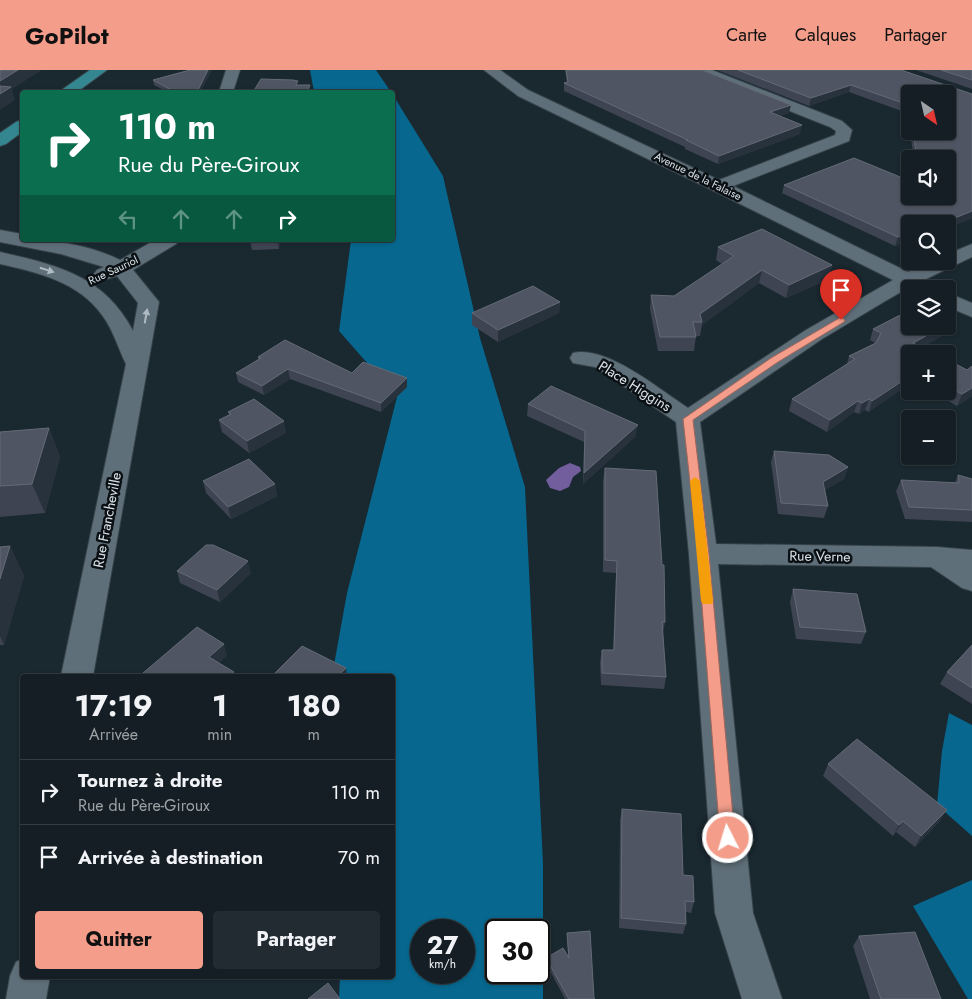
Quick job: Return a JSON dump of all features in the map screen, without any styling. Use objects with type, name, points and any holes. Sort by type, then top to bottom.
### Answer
[{"type":"main road","points":[[71,90],[100,70]]},
{"type":"main road","points":[[0,141],[20,126]]},
{"type":"street","points":[[227,90],[233,70]]},
{"type":"street","name":"Avenue de la Falaise","points":[[491,70],[523,93],[909,280]]},
{"type":"street","points":[[699,70],[836,124],[844,130],[843,138],[718,186]]},
{"type":"street","points":[[0,236],[20,240]]},
{"type":"street","points":[[27,242],[91,256],[120,268]]},
{"type":"street","name":"Rue Sauriol","points":[[82,284],[120,268],[165,242]]},
{"type":"street","points":[[956,257],[972,250]]},
{"type":"street","points":[[0,258],[54,272],[82,284],[109,309],[138,364]]},
{"type":"street","name":"Rue Francheville","points":[[77,674],[149,302],[134,287],[120,268]]},
{"type":"street","points":[[922,280],[935,270]]},
{"type":"street","points":[[762,999],[734,913],[703,554],[688,419],[775,360],[901,293]]},
{"type":"street","points":[[956,303],[972,311]]},
{"type":"street","name":"Place Higgins","points":[[581,358],[602,362],[688,419]]},
{"type":"street","name":"Rue Verne","points":[[703,554],[937,557],[972,560]]},
{"type":"street","points":[[937,557],[972,581]]},
{"type":"street","points":[[26,999],[29,979]]},
{"type":"shaded area","points":[[310,70],[376,70],[390,90],[314,90]]},
{"type":"shaded area","points":[[395,98],[443,176],[480,338],[525,487],[543,864],[543,919],[485,919],[485,984],[543,984],[543,999],[339,999],[340,979],[395,979],[395,674],[332,674],[347,593],[397,397],[339,331],[351,242],[395,242]]},
{"type":"shaded area","points":[[570,463],[580,467],[581,471],[573,477],[569,487],[560,491],[550,488],[546,480],[559,468]]},
{"type":"shaded area","points":[[949,713],[972,725],[972,836],[937,805],[942,751]]},
{"type":"shaded area","points":[[972,880],[972,999],[968,999],[913,906]]},
{"type":"building","points":[[0,70],[18,70],[0,81]]},
{"type":"building","points":[[190,70],[208,70],[198,90],[171,90],[153,80]]},
{"type":"building","points":[[566,70],[702,70],[791,105],[770,112],[802,125],[719,156],[564,83],[568,82]]},
{"type":"building","points":[[738,70],[901,70],[945,85],[901,85],[901,102],[851,85],[811,98]]},
{"type":"building","points":[[941,70],[972,70],[972,80]]},
{"type":"building","points":[[261,79],[293,80],[298,81],[296,85],[310,85],[308,90],[254,90]]},
{"type":"building","points":[[0,86],[11,87],[0,94]]},
{"type":"building","points":[[956,89],[972,94],[972,211],[956,218],[956,215],[901,215],[901,236],[898,237],[784,185],[854,158],[901,177],[901,205],[956,205],[956,150],[916,150],[914,140],[956,140]]},
{"type":"building","points":[[762,229],[832,265],[789,285],[762,270],[700,314],[702,322],[693,322],[696,337],[660,337],[651,295],[674,296],[734,256],[718,247]]},
{"type":"building","points":[[533,286],[560,302],[498,330],[472,313]]},
{"type":"building","points":[[901,315],[901,335],[928,335],[913,343],[917,345],[901,345],[901,382],[872,401],[869,399],[862,403],[858,401],[830,420],[792,399],[855,359],[849,356],[876,343],[881,333],[873,329]]},
{"type":"building","points":[[285,340],[352,373],[363,362],[407,378],[381,403],[288,369],[262,386],[236,373],[261,358],[258,357]]},
{"type":"building","points":[[956,364],[967,370],[972,366],[972,388],[962,394],[956,391]]},
{"type":"building","points":[[551,386],[638,425],[584,473],[585,431],[528,404]]},
{"type":"building","points":[[254,399],[284,421],[247,441],[219,420],[231,414],[228,412]]},
{"type":"building","points":[[49,428],[32,484],[0,486],[0,432]]},
{"type":"building","points":[[774,451],[829,455],[848,467],[823,482],[828,506],[781,503]]},
{"type":"building","points":[[249,459],[275,484],[228,507],[203,481]]},
{"type":"building","points":[[605,468],[656,471],[662,565],[664,565],[665,622],[662,622],[666,677],[602,673],[602,650],[614,650],[617,561],[605,560]]},
{"type":"building","points":[[958,475],[972,479],[972,510],[909,507],[901,480],[959,483]]},
{"type":"building","points":[[206,545],[213,545],[248,561],[217,590],[177,571]]},
{"type":"building","points":[[10,546],[0,579],[0,547]]},
{"type":"building","points":[[793,589],[857,594],[866,632],[800,627]]},
{"type":"building","points":[[197,627],[224,644],[209,657],[234,672],[232,674],[143,673]]},
{"type":"building","points":[[972,645],[972,688],[947,672]]},
{"type":"building","points":[[302,646],[346,668],[340,674],[274,674]]},
{"type":"building","points":[[857,739],[947,810],[921,836],[903,821],[899,825],[828,764]]},
{"type":"building","points":[[622,809],[681,814],[683,875],[693,876],[694,902],[685,901],[686,924],[621,918]]},
{"type":"building","points":[[590,931],[595,999],[569,999],[550,965],[550,956],[563,948],[569,958],[567,933]]},
{"type":"building","points":[[915,932],[941,999],[881,999],[859,936]]},
{"type":"building","points":[[328,983],[340,999],[308,999]]},
{"type":"slow traffic","points":[[695,481],[707,601]]},
{"type":"route","points":[[728,838],[703,554],[688,419],[775,360],[841,320]]}]
